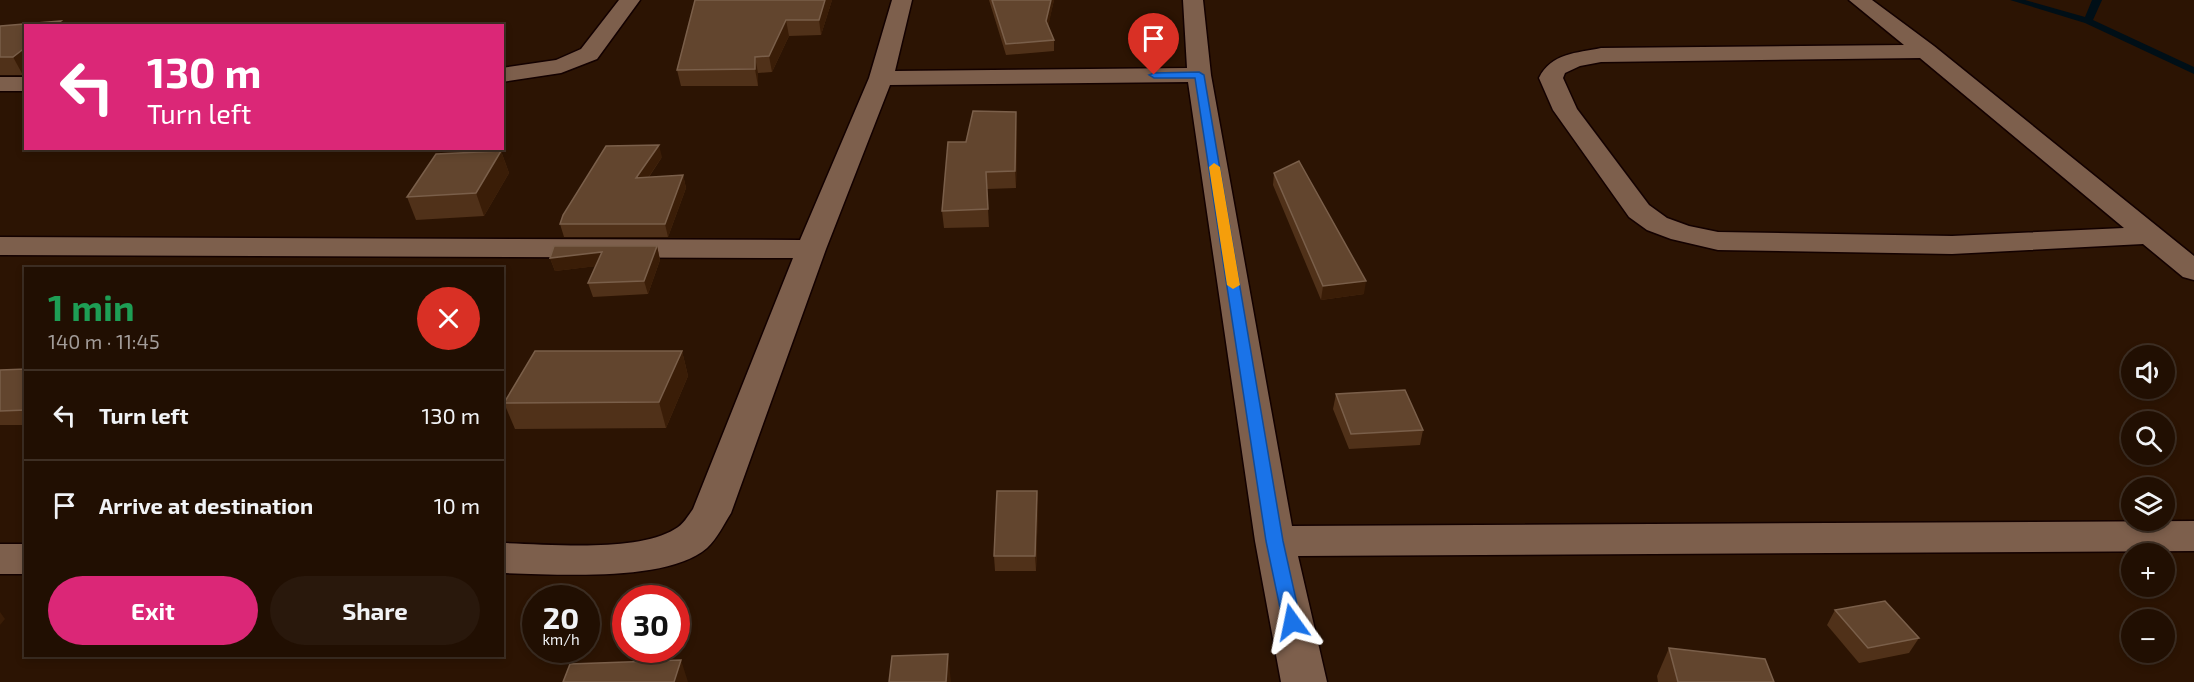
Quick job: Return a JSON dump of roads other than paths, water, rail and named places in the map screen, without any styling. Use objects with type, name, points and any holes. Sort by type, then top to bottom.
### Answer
[{"type":"street","points":[[504,75],[561,66],[589,54],[630,0]]},
{"type":"street","points":[[504,558],[633,558],[667,551],[692,539],[711,513],[811,249],[881,78],[902,0]]},
{"type":"street","points":[[1193,0],[1199,75],[1275,541],[1304,682]]},
{"type":"street","points":[[1859,0],[1926,51],[2194,271]]},
{"type":"street","points":[[1926,51],[1601,55],[1574,60],[1555,69],[1551,78],[1565,110],[1639,211],[1658,224],[1681,233],[1718,241],[1952,245],[2149,235]]},
{"type":"street","points":[[881,78],[1199,75]]},
{"type":"street","points":[[0,84],[24,84]]},
{"type":"street","points":[[0,246],[811,249]]},
{"type":"street","points":[[1275,541],[2194,536]]},
{"type":"street","points":[[0,559],[24,559]]},
{"type":"waterway","points":[[2015,0],[2088,21]]},
{"type":"waterway","points":[[2088,21],[2097,0]]},
{"type":"waterway","points":[[2088,21],[2194,71]]}]
